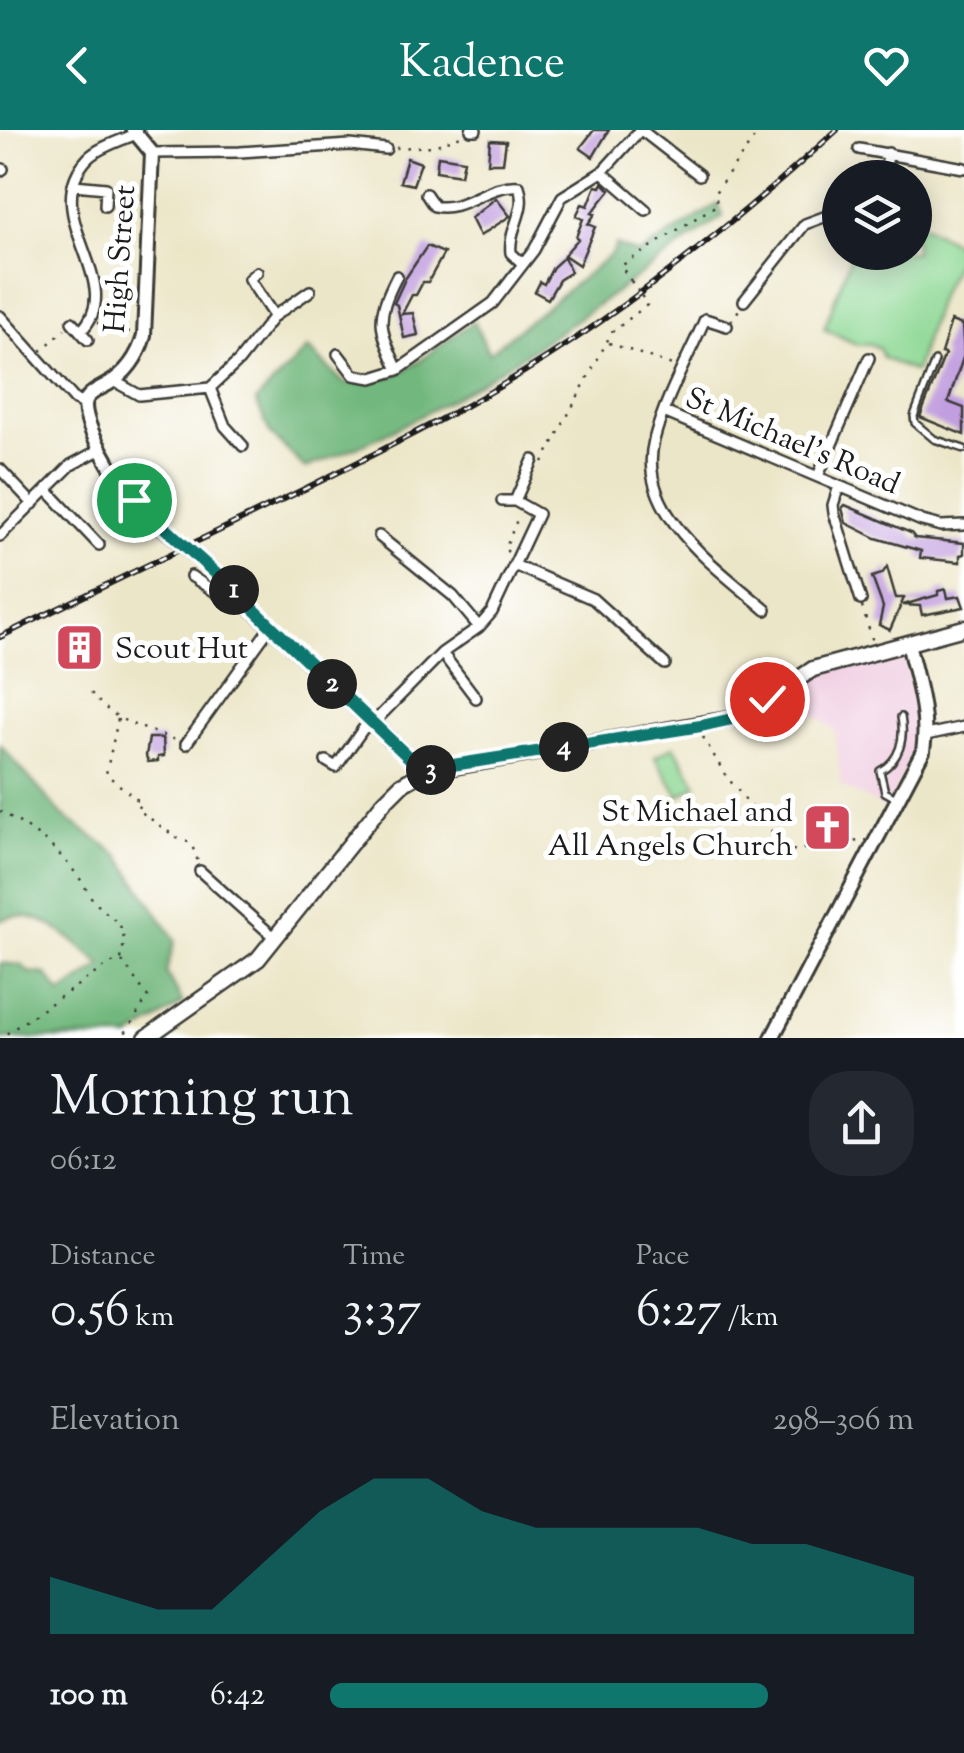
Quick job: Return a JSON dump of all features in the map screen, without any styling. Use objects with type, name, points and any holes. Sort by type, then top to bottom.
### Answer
[{"type":"main road","points":[[146,1038],[258,958],[402,785],[424,772],[741,717],[813,668],[964,628]]},
{"type":"street","points":[[349,130],[354,145]]},
{"type":"street","points":[[354,145],[358,130]]},
{"type":"street","points":[[338,354],[354,375],[372,378],[398,370],[493,303],[523,264],[562,197],[602,172],[640,130],[699,175]]},
{"type":"street","points":[[72,322],[85,336],[96,284],[72,218],[74,184],[89,157],[134,132]]},
{"type":"street","name":"High Street","points":[[84,404],[89,395],[114,380],[140,353],[144,336],[152,153],[134,132]]},
{"type":"street","points":[[152,153],[354,145],[386,148]]},
{"type":"street","points":[[859,148],[964,168]]},
{"type":"street","points":[[887,160],[888,153]]},
{"type":"street","points":[[602,172],[646,210]]},
{"type":"street","points":[[74,184],[106,188],[105,206]]},
{"type":"street","points":[[426,194],[434,206],[446,209],[504,184],[519,186],[522,209],[510,242],[511,253],[523,264]]},
{"type":"street","points":[[744,302],[805,224],[822,218]]},
{"type":"street","points":[[258,272],[249,279],[274,316]]},
{"type":"street","points":[[397,276],[384,301],[381,331],[398,370]]},
{"type":"street","points":[[114,380],[139,396],[210,388],[239,361],[274,316],[310,291]]},
{"type":"street","points":[[0,316],[76,400],[84,404],[84,413],[101,449],[134,500],[424,772]]},
{"type":"street","points":[[664,412],[705,319],[727,326]]},
{"type":"street","points":[[818,476],[868,358]]},
{"type":"street","points":[[210,388],[225,426],[244,446]]},
{"type":"street","name":"St Michael's Road","points":[[766,610],[684,535],[659,497],[651,466],[664,412],[922,520],[940,526],[964,525]]},
{"type":"street","points":[[0,536],[71,465],[101,449]]},
{"type":"street","points":[[515,500],[538,461]]},
{"type":"street","points":[[0,469],[33,504]]},
{"type":"street","points":[[839,486],[832,505],[861,600]]},
{"type":"street","points":[[48,492],[99,545]]},
{"type":"street","points":[[326,761],[336,767],[363,729],[492,612],[538,514],[515,500],[502,501]]},
{"type":"street","points":[[379,536],[454,596],[479,627]]},
{"type":"street","points":[[514,565],[594,599],[665,664]]},
{"type":"street","points":[[191,576],[224,597],[238,594]]},
{"type":"street","points":[[186,744],[271,626]]},
{"type":"street","points":[[772,1038],[923,751],[926,734],[908,643]]},
{"type":"street","points":[[442,654],[476,698]]},
{"type":"street","points":[[926,734],[964,727]]},
{"type":"street","points":[[402,785],[403,754]]},
{"type":"street","points":[[200,870],[276,940]]},
{"type":"lane","points":[[935,361],[915,422],[934,439],[964,449]]},
{"type":"lane","points":[[899,800],[885,792],[880,771],[896,756],[903,734],[900,717]]},
{"type":"path","points":[[538,461],[612,332],[647,305],[621,266],[718,204],[714,194],[760,130]]},
{"type":"path","points":[[386,148],[434,146],[473,131]]},
{"type":"path","points":[[727,326],[744,302]]},
{"type":"path","points":[[91,321],[144,336]]},
{"type":"path","points":[[37,355],[72,322]]},
{"type":"path","points":[[608,342],[672,366],[678,380]]},
{"type":"path","points":[[861,600],[876,652]]},
{"type":"path","points":[[91,693],[107,712],[118,718],[186,744]]},
{"type":"path","points":[[118,718],[106,774],[141,802],[137,808],[177,838],[191,843],[200,870]]},
{"type":"path","points":[[694,727],[713,749],[726,776],[788,851],[865,839],[872,850]]},
{"type":"path","points":[[0,811],[44,836],[96,903],[109,911],[122,928],[121,959],[148,998],[122,1038]]},
{"type":"path","points":[[0,1038],[121,959]]},
{"type":"shaded area","points":[[854,661],[905,662],[908,668],[920,737],[887,809],[841,786],[835,730],[786,693],[815,674]]},
{"type":"green space","points":[[718,204],[723,216],[522,356],[417,418],[305,468],[270,433],[256,401],[308,348],[344,383],[402,371],[474,322],[489,353],[613,253],[616,245],[639,254]]},
{"type":"green space","points":[[932,230],[957,244],[959,258],[939,296],[915,372],[883,358],[879,348],[858,345],[824,329],[846,270],[932,270]]},
{"type":"green space","points":[[0,745],[63,816],[119,855],[175,940],[166,972],[183,1003],[130,1038],[0,1038],[0,963],[22,965],[28,972],[46,974],[61,994],[102,965],[41,921],[13,916],[0,921]]},
{"type":"green space","points":[[674,746],[697,785],[679,796],[655,757]]},
{"type":"building","points":[[594,130],[609,130],[593,157],[580,148]]},
{"type":"building","points":[[490,140],[506,141],[503,163],[488,163]]},
{"type":"building","points":[[438,156],[464,160],[461,175],[436,171]]},
{"type":"building","points":[[407,158],[421,163],[413,185],[400,182]]},
{"type":"building","points":[[603,183],[610,190],[592,213],[595,214],[588,224],[595,227],[579,265],[564,255],[578,239],[583,219],[576,216],[582,204],[588,206],[596,186]]},
{"type":"building","points":[[496,198],[510,216],[480,236],[471,218]]},
{"type":"building","points":[[427,246],[444,253],[428,282],[423,282],[416,295],[412,295],[402,314],[413,313],[418,335],[404,338],[394,303]]},
{"type":"building","points":[[564,257],[571,272],[559,280],[548,299],[535,292],[540,282],[544,284]]},
{"type":"building","points":[[951,321],[962,325],[964,355],[948,402],[964,408],[964,435],[920,417],[945,354],[941,353]]},
{"type":"building","points":[[845,505],[915,538],[964,543],[964,554],[960,555],[960,562],[920,558],[921,551],[876,538],[846,523],[842,508]]},
{"type":"building","points":[[887,567],[896,598],[904,598],[890,630],[879,625],[883,607],[872,577],[882,574]]},
{"type":"building","points":[[946,589],[948,598],[960,596],[964,607],[922,615],[920,606],[903,605],[938,595],[938,591]]},
{"type":"building","name":"Scout Hut","points":[[89,633],[98,649],[72,664],[62,648]]},
{"type":"building","points":[[149,738],[163,738],[164,756],[158,757],[158,761],[148,762]]},
{"type":"building","name":"St Michael and All Angels Church","points":[[838,808],[840,834],[835,834],[836,843],[820,845],[819,815],[824,815],[823,809]]},
{"type":"railway","points":[[0,637],[337,473],[499,387],[651,285],[747,209],[837,130]]},
{"type":"place","name":"Scout Hut","points":[[80,648]]},
{"type":"place","name":"St Michael and All Angels Church","points":[[828,828]]},
{"type":"route","points":[[134,500],[424,772],[701,726],[741,717],[767,699]]}]
